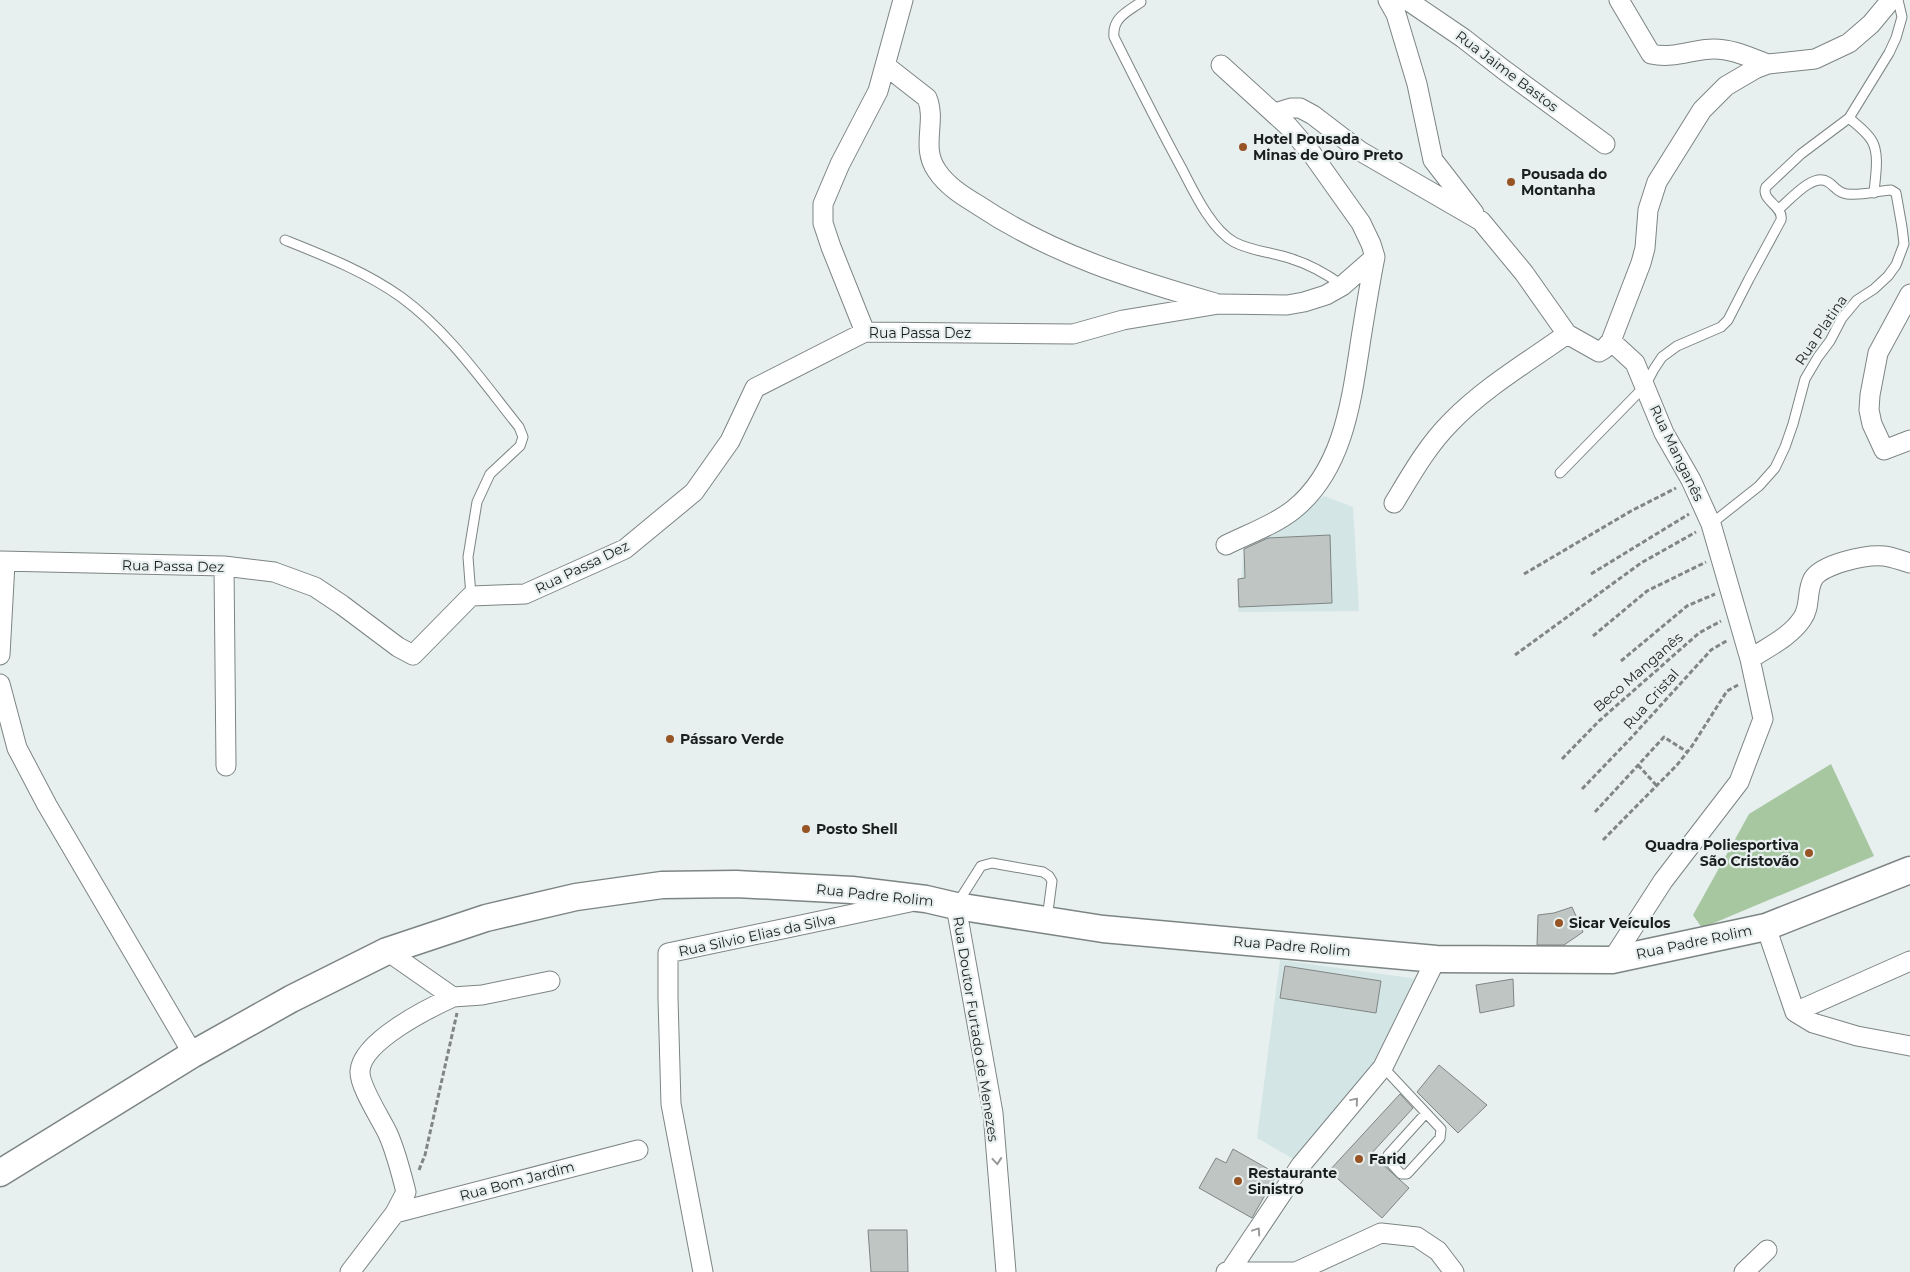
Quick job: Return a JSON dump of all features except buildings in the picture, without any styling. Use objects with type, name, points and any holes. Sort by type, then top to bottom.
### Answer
[{"type":"main road","name":"Rua Padre Rolim","points":[[0,1173],[193,1054],[291,999],[387,951],[486,918],[576,897],[662,885],[736,884],[852,890],[926,899],[956,906],[1103,928],[1436,959],[1612,960],[1766,927],[1910,870]]},
{"type":"street","points":[[865,332],[831,248],[823,223],[823,204],[840,164],[878,92],[903,0]]},
{"type":"street","points":[[1388,0],[1396,14],[1413,67],[1433,160],[1481,222],[1524,273],[1567,334],[1599,352],[1610,341],[1641,263],[1645,248],[1648,210],[1657,182],[1702,110],[1716,94],[1739,78],[1768,64],[1814,59],[1850,43],[1871,24],[1892,0]]},
{"type":"street","name":"Rua Jaime Bastos","points":[[1407,0],[1463,38],[1605,144]]},
{"type":"street","points":[[1620,0],[1651,54],[1671,56],[1715,49],[1741,54],[1768,64]]},
{"type":"street","points":[[1220,65],[1275,113],[1312,154],[1361,223],[1371,244],[1374,257],[1358,361],[1347,414],[1333,458],[1326,471],[1304,500],[1293,510],[1276,521],[1226,545]]},
{"type":"street","points":[[886,66],[927,98],[930,106],[928,151],[931,161],[937,172],[956,191],[991,214],[1049,246],[1134,280],[1219,304]]},
{"type":"street","points":[[1275,113],[1291,108],[1300,108],[1313,115],[1360,151],[1481,222]]},
{"type":"street","name":"Rua Passa Dez","points":[[2,562],[224,566],[274,572],[315,587],[342,604],[398,647],[413,655],[471,596],[525,594],[625,549],[694,492],[730,441],[755,388],[865,332],[1073,334],[1123,320],[1219,304],[1287,305],[1326,295],[1342,286],[1374,257]]},
{"type":"street","points":[[1910,294],[1878,353],[1869,410],[1872,424],[1884,450],[1910,440]]},
{"type":"street","points":[[1394,503],[1423,456],[1451,421],[1475,399],[1567,334]]},
{"type":"street","name":"Rua Manganês","points":[[1610,341],[1635,363],[1664,433],[1691,480],[1711,524],[1722,554],[1750,659],[1763,719],[1739,782],[1664,881],[1612,960]]},
{"type":"street","points":[[1750,659],[1784,637],[1804,617],[1809,606],[1811,583],[1819,572],[1851,559],[1864,556],[1884,556],[1910,563]]},
{"type":"street","points":[[0,655],[2,562]]},
{"type":"street","points":[[224,566],[226,766]]},
{"type":"street","points":[[0,684],[17,748],[47,805],[193,1054]]},
{"type":"street","name":"Rua Silvio Elias da Silva","points":[[703,1272],[671,1104],[668,953],[926,899]]},
{"type":"street","name":"Rua Doutor Furtado de Menezes","points":[[956,906],[993,1113],[1006,1272]]},
{"type":"street","points":[[1766,927],[1795,1012],[1813,1023],[1857,1036],[1910,1046]]},
{"type":"street","points":[[387,951],[457,997]]},
{"type":"street","points":[[1228,1272],[1302,1165],[1383,1068],[1436,959]]},
{"type":"street","points":[[1795,1012],[1910,961]]},
{"type":"street","points":[[350,1272],[395,1213],[406,1192],[402,1173],[388,1133],[361,1079],[360,1071],[362,1064],[372,1050],[402,1023],[457,997],[482,995],[550,981]]},
{"type":"street","name":"Rua Bom Jardim","points":[[395,1213],[638,1150]]},
{"type":"street","points":[[1228,1272],[1295,1272],[1381,1233],[1417,1237],[1438,1251],[1454,1272]]},
{"type":"street","points":[[1744,1272],[1767,1250]]},
{"type":"lane","points":[[1560,473],[1645,386],[1662,357],[1677,346],[1721,328],[1728,320],[1781,220],[1782,213],[1765,195],[1766,187],[1801,154],[1849,118],[1889,53],[1896,38],[1902,18],[1898,0]]},
{"type":"lane","points":[[1141,2],[1119,18],[1113,30],[1114,37],[1168,144],[1200,202],[1214,223],[1222,234],[1233,242],[1306,263],[1342,286]]},
{"type":"lane","points":[[1779,209],[1813,180],[1822,179],[1829,182],[1836,190],[1846,194],[1874,193],[1876,164],[1873,142],[1849,118]]},
{"type":"lane","name":"Rua Platina","points":[[1711,524],[1759,486],[1775,468],[1790,432],[1805,379],[1818,357],[1830,341],[1842,318],[1857,300],[1874,289],[1888,276],[1896,265],[1904,244],[1896,193],[1890,190],[1874,193]]},
{"type":"lane","points":[[285,240],[354,269],[401,297],[438,329],[462,355],[519,427],[523,437],[520,446],[490,474],[477,502],[468,557],[471,596]]},
{"type":"lane","points":[[956,906],[981,866],[992,863],[1043,872],[1049,876],[1052,881],[1047,920]]},
{"type":"lane","points":[[1383,1068],[1426,1112],[1441,1129],[1441,1135],[1407,1174],[1401,1174],[1388,1160],[1388,1155],[1426,1112]]},
{"type":"path","points":[[1524,574],[1631,512],[1691,480]]},
{"type":"path","points":[[1591,574],[1703,506]]},
{"type":"path","points":[[1515,655],[1641,563],[1711,524]]},
{"type":"path","points":[[1593,636],[1646,591],[1722,554]]},
{"type":"path","points":[[1621,661],[1687,606],[1731,588]]},
{"type":"path","name":"Beco Manganês","points":[[1562,759],[1599,721],[1700,633],[1737,612]]},
{"type":"path","name":"Rua Cristal","points":[[1582,789],[1711,650],[1742,631]]},
{"type":"path","points":[[1603,840],[1657,786],[1687,752],[1727,691],[1754,678]]},
{"type":"path","points":[[1595,812],[1664,737],[1687,752]]},
{"type":"path","points":[[1638,765],[1657,786]]},
{"type":"path","points":[[406,1192],[417,1174],[425,1155],[457,997]]},
{"type":"shaded area","points":[[1324,496],[1353,507],[1359,611],[1238,612],[1245,536],[1297,514]]},
{"type":"shaded area","points":[[1280,960],[1411,978],[1420,983],[1420,998],[1306,1166],[1257,1138]]},
{"type":"green space","points":[[1831,764],[1874,856],[1702,928],[1693,915],[1749,814]]},
{"type":"place","name":"Hotel Pousada Minas de Ouro Preto","points":[[1243,147]]},
{"type":"place","name":"Pousada do Montanha","points":[[1511,182]]},
{"type":"place","name":"Pássaro Verde","points":[[670,739]]},
{"type":"place","name":"Posto Shell","points":[[806,829]]},
{"type":"place","name":"Quadra Poliesportiva São Cristovão","points":[[1809,853]]},
{"type":"place","name":"Sicar Veículos","points":[[1559,923]]},
{"type":"place","name":"Farid","points":[[1359,1159]]},
{"type":"place","name":"Restaurante Sinistro","points":[[1238,1181]]}]
